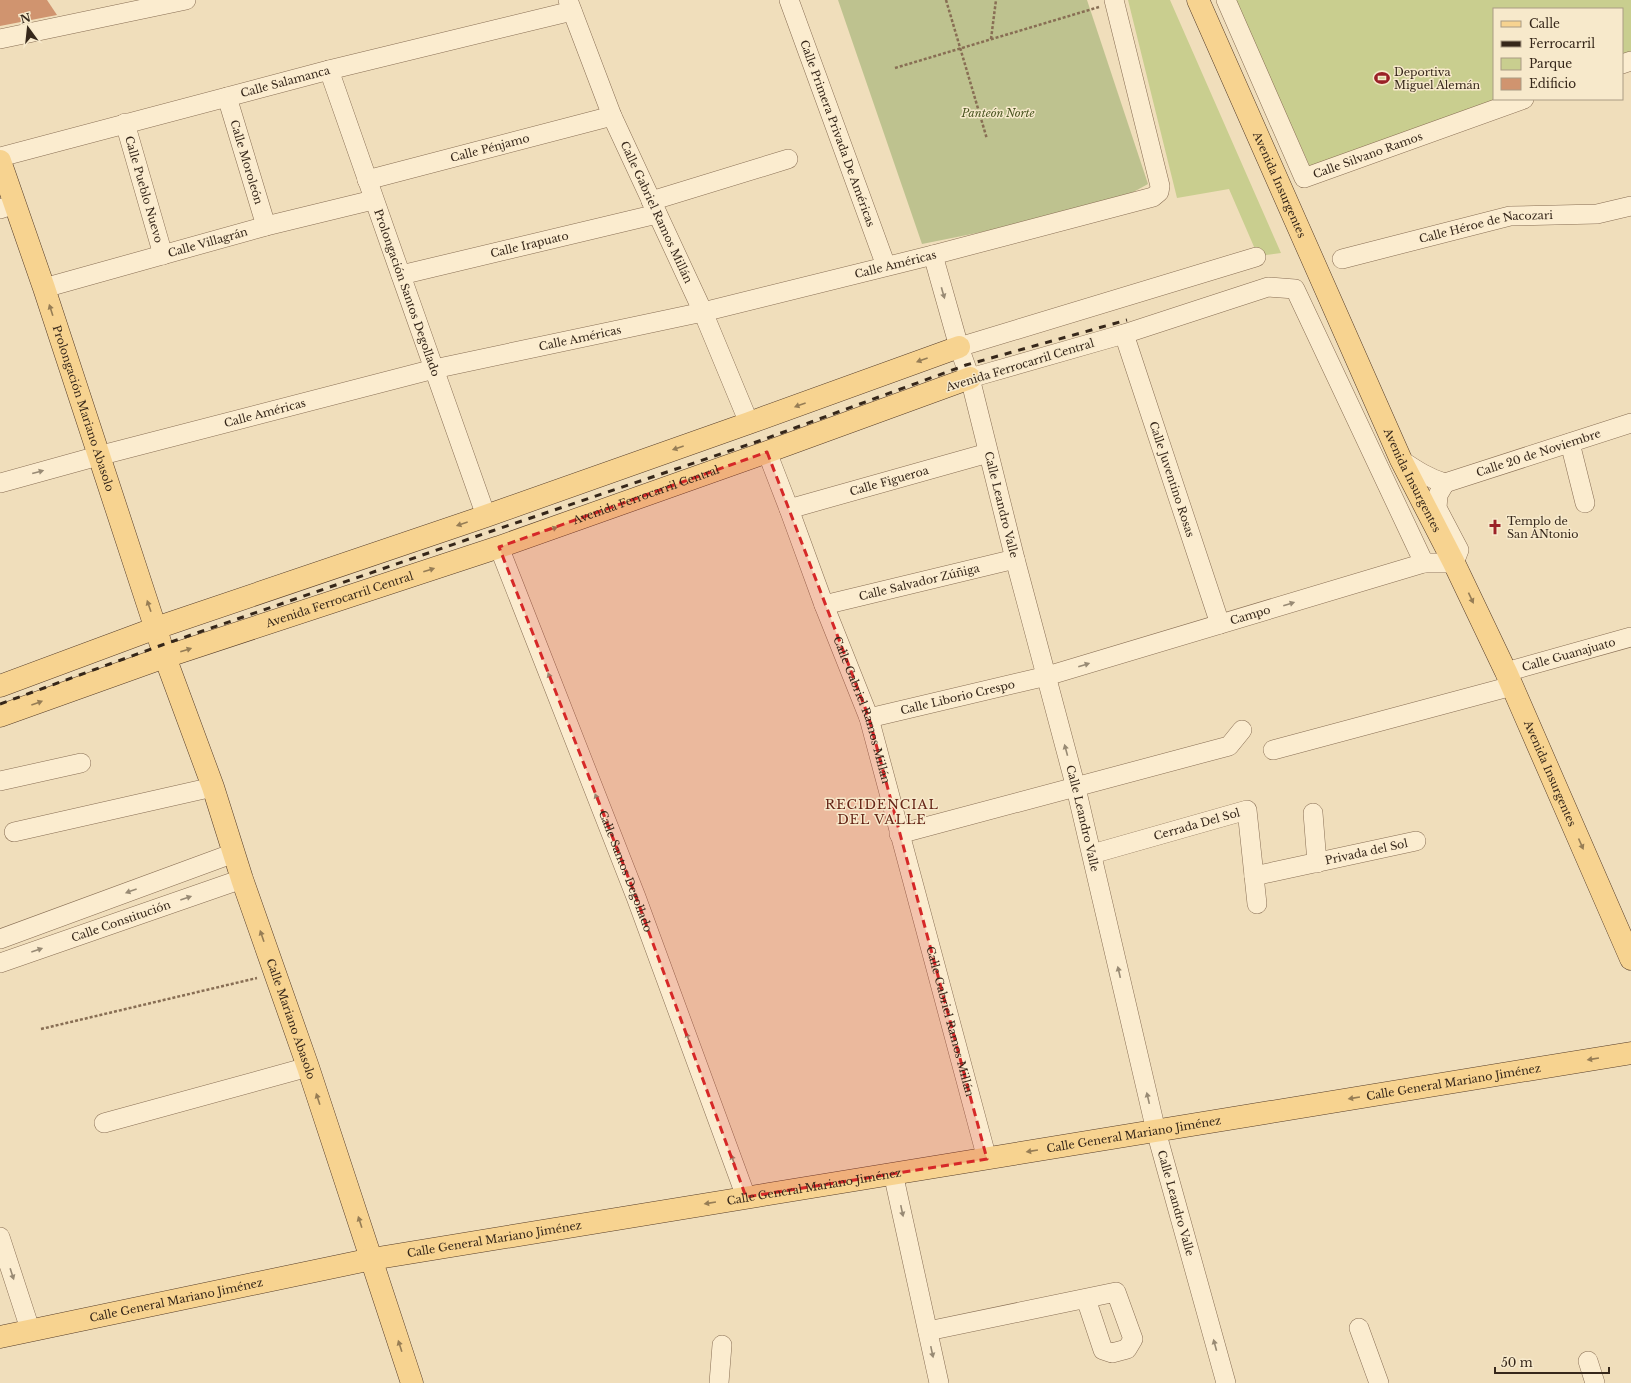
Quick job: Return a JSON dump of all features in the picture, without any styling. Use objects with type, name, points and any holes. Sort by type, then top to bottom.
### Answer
[{"type":"main road","name":"Avenida Insurgentes","points":[[1198,0],[1401,460],[1454,563],[1509,679],[1631,959]]},
{"type":"main road","name":"Prolongación Mariano Abasolo","points":[[0,160],[8,206],[44,288],[165,657]]},
{"type":"main road","points":[[0,686],[156,628],[486,516],[959,347]]},
{"type":"main road","name":"Avenida Ferrocarril Central","points":[[0,716],[165,657],[499,548],[970,378]]},
{"type":"main road","name":"Calle Mariano Abasolo","points":[[165,657],[214,788],[242,879],[308,1067],[412,1383]]},
{"type":"main road","name":"Calle General Mariano Jiménez","points":[[0,1337],[30,1329],[372,1259],[1631,1053]]},
{"type":"street","points":[[0,39],[186,0]]},
{"type":"street","name":"Calle Primera Privada De Américas","points":[[789,0],[886,266]]},
{"type":"street","name":"Calle Silvano Ramos","points":[[1226,0],[1304,178],[1521,100]]},
{"type":"street","name":"Calle Américas","points":[[0,483],[98,456],[434,370],[704,312],[933,255],[1153,197],[1159,192],[1160,186],[1114,1]]},
{"type":"street","name":"Calle Salamanca","points":[[0,157],[570,6]]},
{"type":"street","name":"Calle Gabriel Ramos Millán","points":[[570,6],[612,116],[704,312],[749,423]]},
{"type":"street","name":"Prolongación Santos Degollado","points":[[329,70],[373,200],[402,275],[486,516]]},
{"type":"street","name":"Calle Moroleón","points":[[227,97],[266,226]]},
{"type":"street","name":"Calle Pénjamo","points":[[367,180],[612,116]]},
{"type":"street","name":"Calle Pueblo Nuevo","points":[[125,123],[163,255]]},
{"type":"street","name":"Calle Irapuato","points":[[402,275],[654,208],[788,159]]},
{"type":"street","name":"Calle Villagrán","points":[[44,288],[266,226],[373,200]]},
{"type":"street","name":"Calle Héroe de Nacozari","points":[[1342,259],[1510,216],[1597,214],[1631,206]]},
{"type":"street","name":"Calle Leandro Valle","points":[[933,255],[959,347],[970,378],[1015,559],[1076,788],[1156,1131],[1226,1383]]},
{"type":"street","points":[[959,347],[1256,258]]},
{"type":"street","name":"Avenida Ferrocarril Central","points":[[970,378],[1124,334],[1268,287],[1295,289],[1424,563]]},
{"type":"street","name":"Calle Juventino Rosas","points":[[1124,334],[1220,624]]},
{"type":"street","name":"Calle 20 de Noviembre","points":[[1445,482],[1631,424]]},
{"type":"street","points":[[1570,443],[1584,503]]},
{"type":"street","name":"Calle Gabriel Ramos Millán","points":[[767,452],[824,605],[869,718],[987,1159]]},
{"type":"street","name":"Calle Figueroa","points":[[789,509],[988,453]]},
{"type":"street","points":[[1401,460],[1420,473],[1432,479],[1445,482],[1438,495],[1438,508],[1459,550],[1454,563]]},
{"type":"street","name":"Calle Santos Degollado","points":[[499,548],[636,897],[746,1197]]},
{"type":"street","name":"Calle Salvador Zúñiga","points":[[824,605],[1015,559]]},
{"type":"street","name":"Campo","points":[[1046,676],[1424,563],[1454,563]]},
{"type":"street","name":"Calle Guanajuato","points":[[1273,750],[1509,679],[1631,637]]},
{"type":"street","name":"Calle Liborio Crespo","points":[[869,718],[1046,676]]},
{"type":"street","points":[[899,834],[1229,746],[1242,730]]},
{"type":"street","points":[[0,781],[81,763]]},
{"type":"street","points":[[14,832],[214,788]]},
{"type":"street","name":"Cerrada Del Sol","points":[[1092,854],[1247,810],[1254,876]]},
{"type":"street","points":[[1257,904],[1254,876],[1317,863],[1313,814]]},
{"type":"street","name":"Privada del Sol","points":[[1317,863],[1416,841]]},
{"type":"street","points":[[0,939],[234,853]]},
{"type":"street","name":"Calle Constitución","points":[[0,963],[242,879]]},
{"type":"street","points":[[104,1123],[308,1067]]},
{"type":"street","points":[[893,1173],[939,1383]]},
{"type":"street","points":[[0,1237],[30,1329]]},
{"type":"street","points":[[928,1331],[1086,1299]]},
{"type":"street","points":[[1359,1328],[1379,1383]]},
{"type":"street","points":[[719,1383],[722,1345]]},
{"type":"street","points":[[1588,1360],[1595,1383]]},
{"type":"path","points":[[946,0],[987,139]]},
{"type":"path","points":[[991,39],[996,0]]},
{"type":"path","points":[[895,68],[1114,1]]},
{"type":"path","points":[[41,1029],[275,973]]},
{"type":"highlighted area","points":[[767,452],[869,718],[987,1159],[746,1197],[636,897],[499,547]]},
{"type":"green space","name":"Panteón Norte","points":[[838,0],[1087,0],[1148,184],[1106,207],[922,244]]},
{"type":"green space","points":[[1128,0],[1170,0],[1281,253],[1258,256],[1229,189],[1177,198]]},
{"type":"green space","name":"Deportiva Miguel Alemán","points":[[1235,0],[1631,0],[1631,53],[1623,56],[1623,8],[1493,8],[1493,100],[1503,100],[1311,169]]},
{"type":"building","points":[[0,0],[47,0],[57,15],[0,26]]},
{"type":"railway","points":[[0,704],[162,645],[762,440],[966,365],[1127,320]]},
{"type":"place","name":"Deportiva Miguel Alemán","points":[[1382,78]]},
{"type":"place","name":"Templo de San ANtonio","points":[[1495,527]]},
{"type":"district","name":"RECIDENCIAL DEL VALLE","points":[[882,812]]}]
